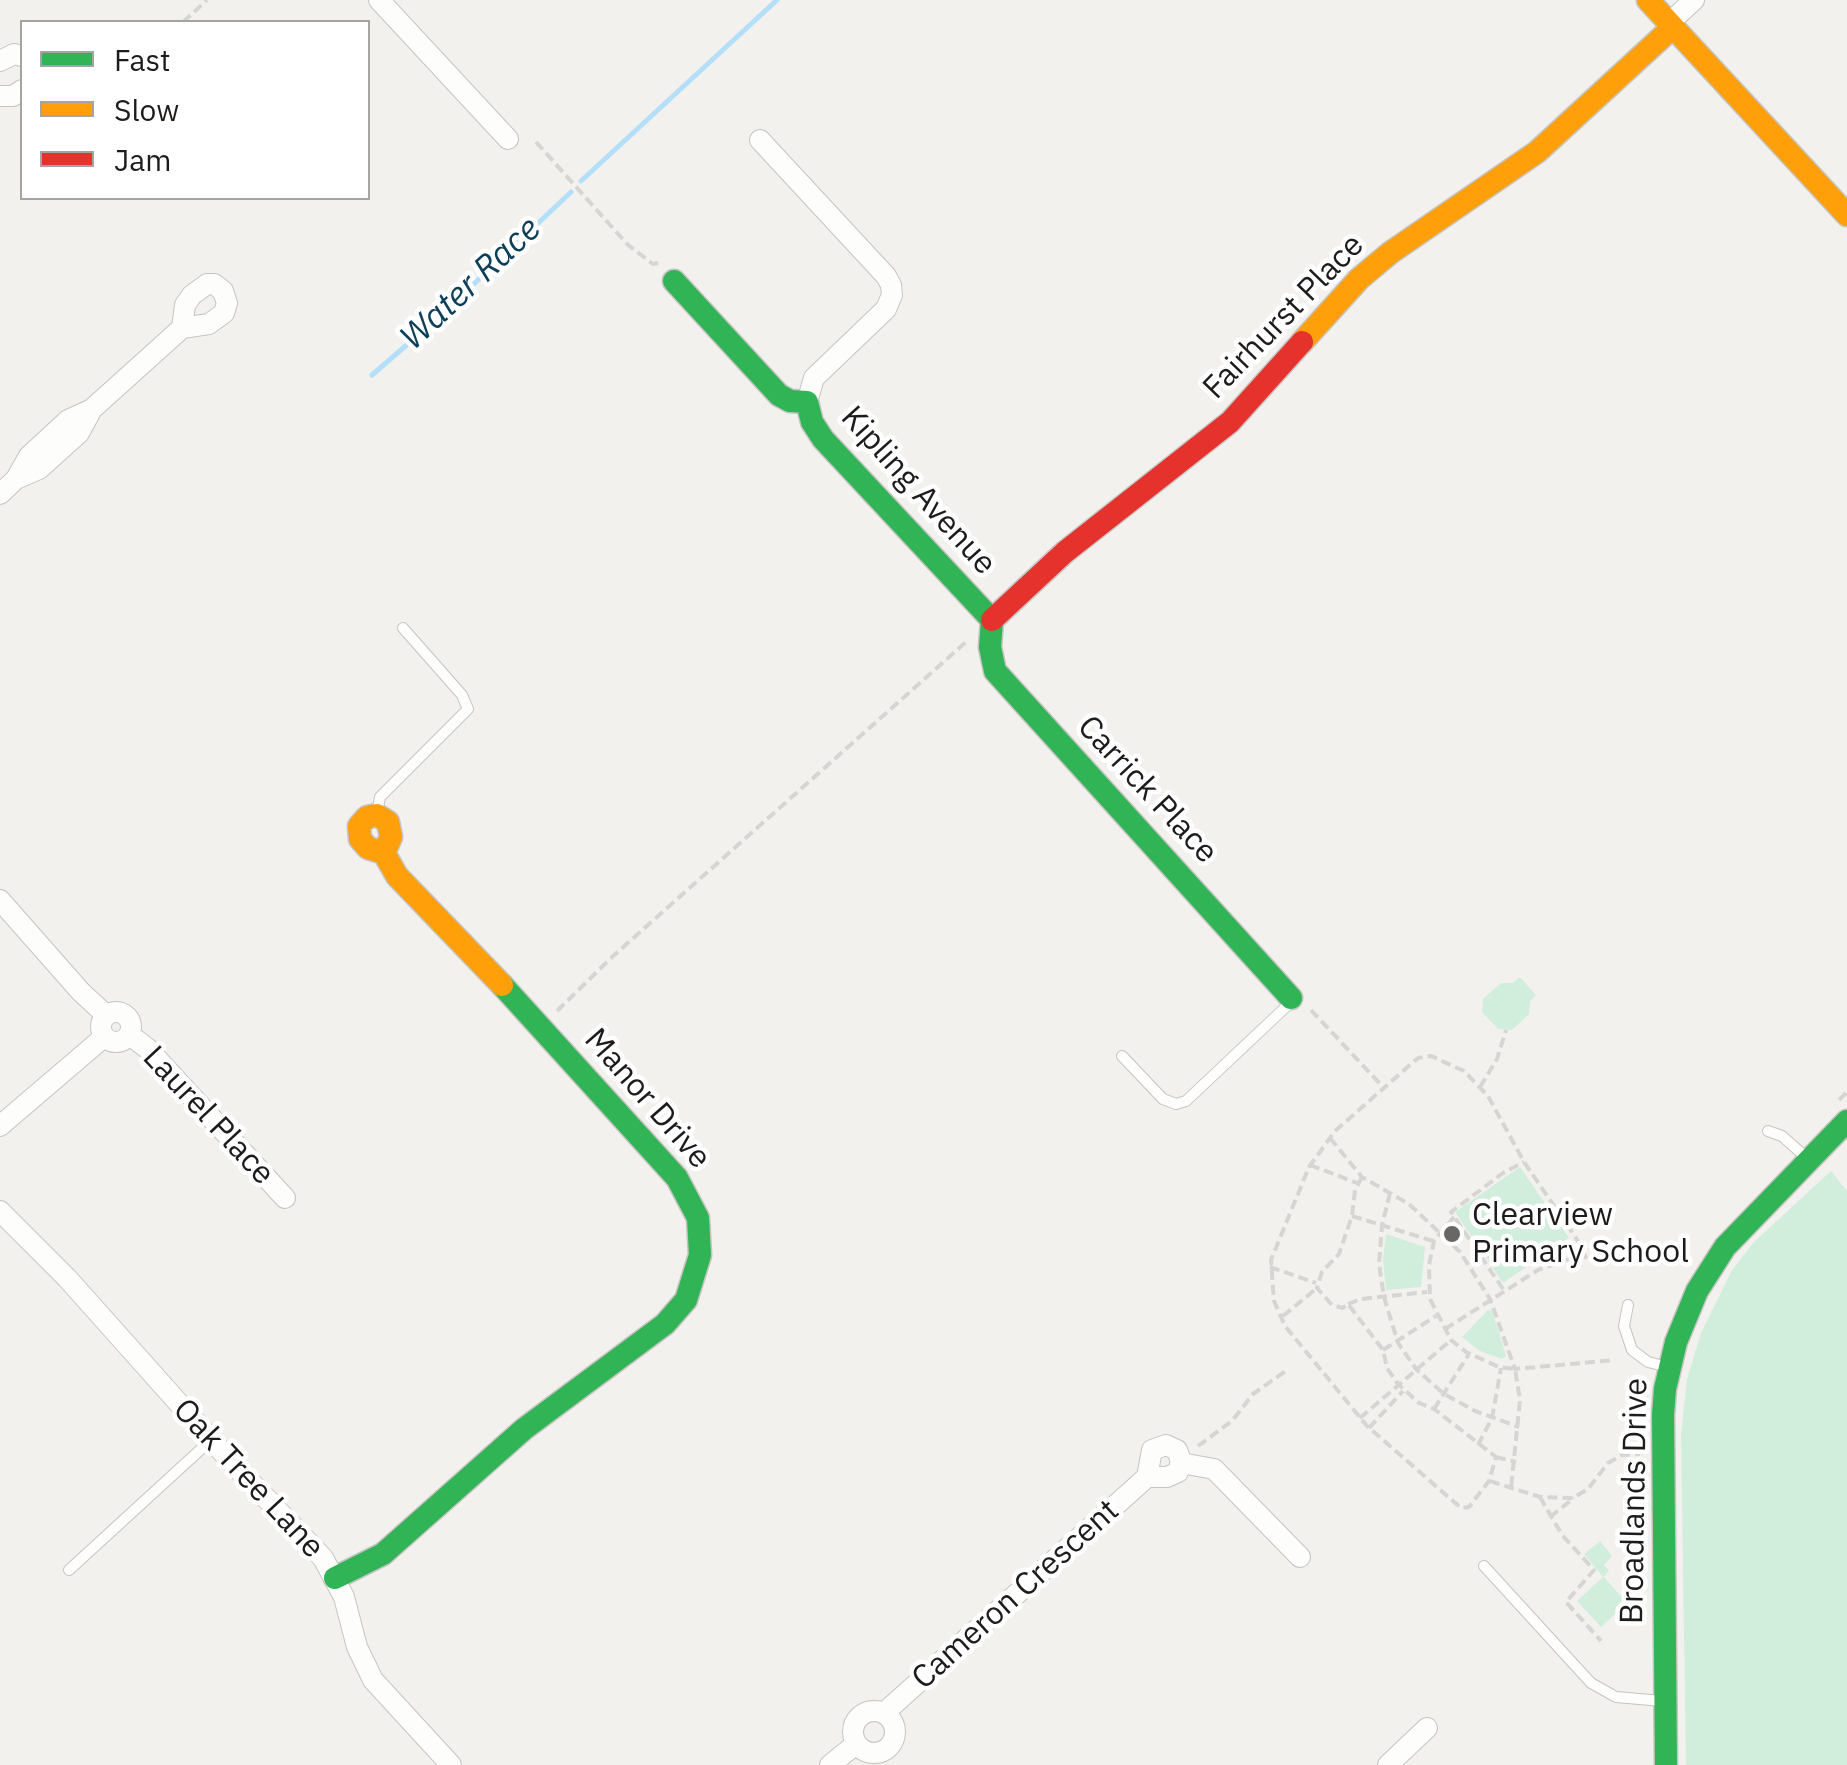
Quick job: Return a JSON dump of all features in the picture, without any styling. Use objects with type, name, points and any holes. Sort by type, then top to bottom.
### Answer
[{"type":"street","points":[[378,0],[508,140]]},
{"type":"street","points":[[1648,0],[1847,215]]},
{"type":"street","points":[[1671,25],[1694,0]]},
{"type":"street","name":"Fairhurst Place","points":[[992,620],[1065,552],[1230,422],[1358,279],[1537,152],[1671,25]]},
{"type":"street","points":[[760,140],[891,285],[890,303],[814,378],[807,402]]},
{"type":"street","name":"Kipling Avenue","points":[[671,271],[779,394],[807,402],[822,440],[992,620]]},
{"type":"street","points":[[0,494],[16,478],[29,456],[68,420],[92,409],[182,328]]},
{"type":"street","name":"Carrick Place","points":[[992,620],[990,646],[995,672],[1289,995]]},
{"type":"street","name":"Manor Drive","points":[[335,1578],[388,1550],[524,1429],[677,1313],[693,1286],[700,1254],[700,1232],[686,1190],[541,1026],[397,876],[384,853],[368,848],[358,832],[362,820],[377,815]]},
{"type":"street","points":[[0,900],[80,992],[106,1015]]},
{"type":"street","points":[[119,1012],[127,1016],[130,1035],[120,1042],[104,1038],[101,1024],[106,1015],[119,1012]]},
{"type":"street","name":"Laurel Place","points":[[130,1035],[155,1056],[285,1198]]},
{"type":"street","points":[[0,1126],[104,1038]]},
{"type":"street","points":[[0,1137],[26,1107]]},
{"type":"street","name":"Broadlands Drive","points":[[1666,1765],[1663,1441],[1669,1367],[1685,1315],[1710,1268],[1741,1228],[1847,1121]]},
{"type":"street","name":"Oak Tree Lane","points":[[2,1214],[67,1278],[211,1440],[308,1540],[335,1578],[360,1657],[373,1680],[451,1765]]},
{"type":"street","points":[[1185,1457],[1214,1469],[1300,1557]]},
{"type":"street","name":"Cameron Crescent","points":[[884,1713],[1147,1477],[1173,1475],[1185,1457]]},
{"type":"street","points":[[871,1711],[884,1713],[894,1724],[893,1758],[856,1744],[852,1730],[858,1717],[871,1711]]},
{"type":"street","points":[[1388,1765],[1428,1728]]},
{"type":"street","points":[[830,1765],[856,1744]]},
{"type":"lane","points":[[377,815],[380,797],[468,710],[462,695],[402,628]]},
{"type":"lane","points":[[1122,1056],[1164,1100],[1186,1102],[1277,1016],[1289,995]]},
{"type":"lane","points":[[1768,1130],[1782,1136],[1809,1160]]},
{"type":"lane","points":[[1628,1304],[1624,1326],[1632,1350],[1648,1362],[1669,1367]]},
{"type":"lane","points":[[70,1570],[211,1440]]},
{"type":"lane","points":[[1484,1566],[1596,1686],[1626,1700],[1665,1702]]},
{"type":"path","points":[[185,20],[207,0]]},
{"type":"path","points":[[536,142],[628,244],[654,264],[671,271]]},
{"type":"path","points":[[541,1026],[612,956],[992,620]]},
{"type":"path","points":[[1289,995],[1304,1002],[1384,1088]]},
{"type":"path","points":[[1480,1087],[1504,1043],[1506,1030]]},
{"type":"path","points":[[1496,1457],[1490,1480],[1469,1506],[1461,1508],[1369,1428],[1289,1332],[1274,1301],[1270,1266],[1310,1165],[1330,1138],[1384,1088],[1418,1058],[1431,1056],[1464,1072],[1480,1087],[1588,1262]]},
{"type":"path","points":[[1330,1138],[1362,1177],[1409,1204],[1478,1275],[1515,1369],[1520,1400],[1511,1488]]},
{"type":"path","points":[[1503,1289],[1451,1212],[1524,1162]]},
{"type":"path","points":[[1310,1165],[1358,1183]]},
{"type":"path","points":[[1282,1317],[1317,1286],[1322,1272],[1339,1254],[1362,1177]]},
{"type":"path","points":[[1390,1194],[1382,1225],[1379,1264],[1398,1342],[1416,1368],[1444,1394],[1519,1427]]},
{"type":"path","points":[[1352,1216],[1434,1241]]},
{"type":"path","points":[[1454,1217],[1434,1241],[1428,1264],[1429,1292],[1436,1316],[1451,1340],[1470,1354],[1515,1369],[1614,1360]]},
{"type":"path","points":[[1445,1329],[1538,1270],[1584,1254]]},
{"type":"path","points":[[1270,1266],[1317,1286],[1332,1305],[1343,1308],[1384,1297],[1429,1292]]},
{"type":"path","points":[[1348,1304],[1383,1350],[1387,1368],[1398,1384],[1496,1457],[1516,1462]]},
{"type":"path","points":[[1383,1350],[1436,1316]]},
{"type":"path","points":[[1360,1418],[1451,1340]]},
{"type":"path","points":[[1434,1409],[1470,1354]]},
{"type":"path","points":[[1478,1444],[1492,1418],[1501,1367]]},
{"type":"path","points":[[1185,1457],[1226,1426],[1253,1394],[1287,1370]]},
{"type":"path","points":[[1369,1428],[1404,1389]]},
{"type":"path","points":[[1550,1517],[1588,1489],[1608,1463],[1622,1455],[1640,1454]]},
{"type":"path","points":[[1490,1480],[1540,1497],[1575,1497]]},
{"type":"path","points":[[1540,1497],[1550,1517],[1594,1570],[1566,1602],[1600,1641]]},
{"type":"green space","points":[[1520,977],[1536,995],[1530,1001],[1529,1014],[1512,1030],[1498,1029],[1482,1012],[1483,999],[1501,983],[1513,983]]},
{"type":"green space","points":[[1520,1167],[1569,1238],[1503,1283],[1455,1212]]},
{"type":"green space","points":[[1831,1171],[1847,1191],[1847,1765],[1686,1765],[1681,1436],[1687,1379],[1701,1333],[1732,1270],[1754,1242]]},
{"type":"green space","points":[[1386,1234],[1425,1247],[1421,1287],[1386,1290]]},
{"type":"green space","points":[[1488,1310],[1492,1311],[1506,1356],[1502,1359],[1480,1351],[1462,1337]]},
{"type":"green space","points":[[1600,1541],[1612,1556],[1604,1565],[1609,1570],[1604,1577],[1627,1603],[1601,1627],[1577,1601],[1603,1577],[1584,1554]]},
{"type":"waterway","name":"Water Race","points":[[581,181],[777,0]]},
{"type":"waterway","name":"Water Race","points":[[372,375],[571,192]]},
{"type":"traffic: fast","points":[[674,281],[779,395],[790,401],[807,402],[812,422],[823,439],[992,620]]},
{"type":"traffic: fast","points":[[992,620],[990,647],[995,671],[1291,998]]},
{"type":"traffic: fast","points":[[335,1578],[383,1554],[524,1429],[665,1324],[686,1300],[700,1255],[698,1218],[677,1178],[502,985]]},
{"type":"traffic: fast","points":[[1666,1765],[1663,1415],[1676,1342],[1697,1291],[1725,1247],[1847,1121]]},
{"type":"traffic: slow","points":[[1648,0],[1847,215]]},
{"type":"traffic: slow","points":[[1302,342],[1359,279],[1390,253],[1537,152],[1673,27]]},
{"type":"traffic: slow","points":[[384,853],[368,848],[360,839],[359,826],[367,817],[377,815],[388,822],[391,837],[384,853],[397,876],[502,985]]},
{"type":"traffic: jam","points":[[992,620],[1065,552],[1230,422],[1302,342]]},
{"type":"place","name":"Clearview Primary School","points":[[1452,1234]]}]
